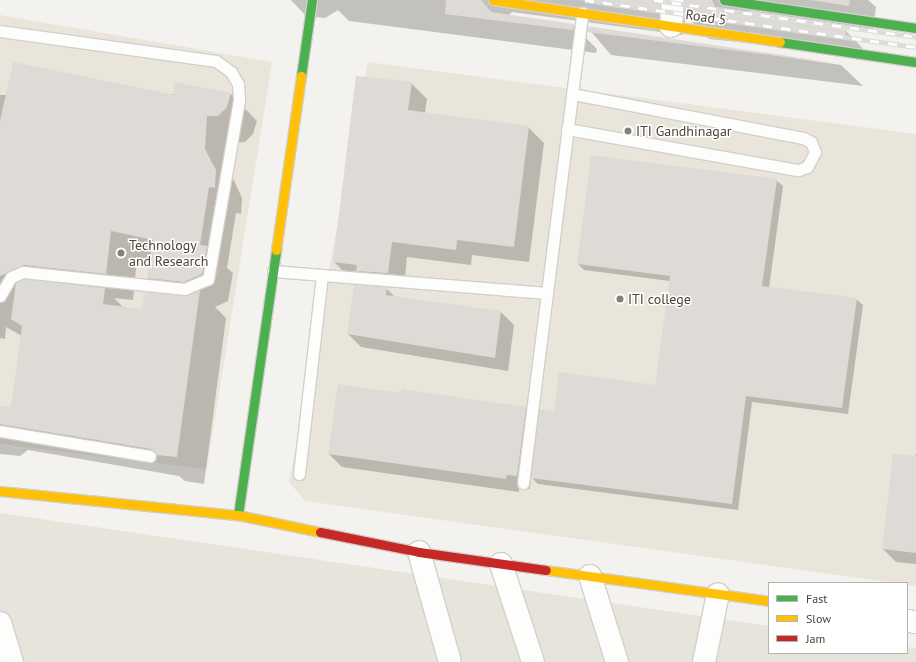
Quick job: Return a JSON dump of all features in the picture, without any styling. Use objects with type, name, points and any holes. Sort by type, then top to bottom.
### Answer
[{"type":"street","points":[[238,516],[312,0]]},
{"type":"street","name":"Road 5","points":[[493,0],[916,62]]},
{"type":"street","points":[[671,26],[674,0]]},
{"type":"street","name":"Road 5","points":[[724,0],[916,28]]},
{"type":"street","points":[[0,491],[238,516],[419,552],[768,601]]},
{"type":"street","points":[[419,552],[450,662]]},
{"type":"street","points":[[501,564],[533,662]]},
{"type":"street","points":[[590,576],[618,662]]},
{"type":"street","points":[[704,662],[718,594]]},
{"type":"street","points":[[0,623],[12,662]]},
{"type":"lane","points":[[523,483],[582,13]]},
{"type":"lane","points":[[0,32],[216,61],[231,72],[238,84],[239,100],[208,279],[185,289],[23,272],[10,277],[0,296]]},
{"type":"lane","points":[[567,129],[798,170],[807,167],[815,152],[811,142],[803,138],[572,94]]},
{"type":"lane","points":[[273,271],[547,293]]},
{"type":"lane","points":[[299,474],[322,276]]},
{"type":"lane","points":[[0,431],[150,456]]},
{"type":"shaded area","name":"Technology and Research","points":[[0,15],[272,62],[207,469],[0,444]]},
{"type":"shaded area","name":"ITI college","points":[[368,62],[916,134],[916,586],[908,585],[908,582],[887,582],[305,501],[289,482]]},
{"type":"shaded area","points":[[0,513],[768,626],[768,654],[908,654],[908,647],[916,648],[916,662],[0,662]]},
{"type":"building","points":[[446,0],[481,0],[491,12],[574,24],[573,30],[445,14]]},
{"type":"building","points":[[579,0],[660,0],[660,12]]},
{"type":"building","points":[[685,0],[712,0],[716,10],[722,12],[846,30],[845,39],[684,15]]},
{"type":"building","points":[[811,0],[850,0],[849,6]]},
{"type":"building","points":[[587,26],[842,64],[587,32]]},
{"type":"building","points":[[13,62],[175,95],[174,82],[231,93],[227,107],[218,116],[207,116],[205,149],[216,170],[215,188],[209,187],[200,245],[207,246],[202,274],[184,282],[147,278],[153,240],[111,231],[106,274],[24,265],[0,276],[0,121]]},
{"type":"building","points":[[356,76],[412,82],[408,110],[529,126],[514,247],[457,240],[456,250],[392,242],[388,273],[356,271],[357,265],[333,262]]},
{"type":"building","points":[[591,155],[777,179],[762,286],[857,298],[842,408],[746,396],[732,504],[531,478],[539,409],[554,411],[559,372],[655,385],[670,276],[577,264]]},
{"type":"building","points":[[24,279],[105,288],[103,304],[142,309],[145,292],[185,296],[200,290],[177,457],[157,455],[151,449],[0,424],[0,406],[11,407],[22,326],[11,319],[16,283]]},
{"type":"building","points":[[354,285],[387,287],[386,295],[501,311],[495,358],[347,334]]},
{"type":"building","points":[[338,384],[401,393],[401,389],[526,407],[517,476],[507,475],[506,479],[328,454]]},
{"type":"building","points":[[893,454],[916,456],[916,553],[882,549]]},
{"type":"railway","points":[[585,0],[916,47]]},
{"type":"railway","points":[[654,0],[916,37]]},
{"type":"traffic: fast","points":[[301,76],[312,0]]},
{"type":"traffic: fast","points":[[724,0],[916,28]]},
{"type":"traffic: fast","points":[[780,42],[916,62]]},
{"type":"traffic: fast","points":[[238,515],[276,250]]},
{"type":"traffic: slow","points":[[493,0],[780,42]]},
{"type":"traffic: slow","points":[[276,250],[301,76]]},
{"type":"traffic: slow","points":[[0,491],[238,515],[320,532]]},
{"type":"traffic: slow","points":[[546,570],[768,601]]},
{"type":"traffic: jam","points":[[320,532],[419,552],[546,570]]},
{"type":"place","name":"ITI Gandhinagar","points":[[628,131]]},
{"type":"place","name":"Technology and Research","points":[[121,253]]},
{"type":"place","name":"ITI college","points":[[620,299]]}]
